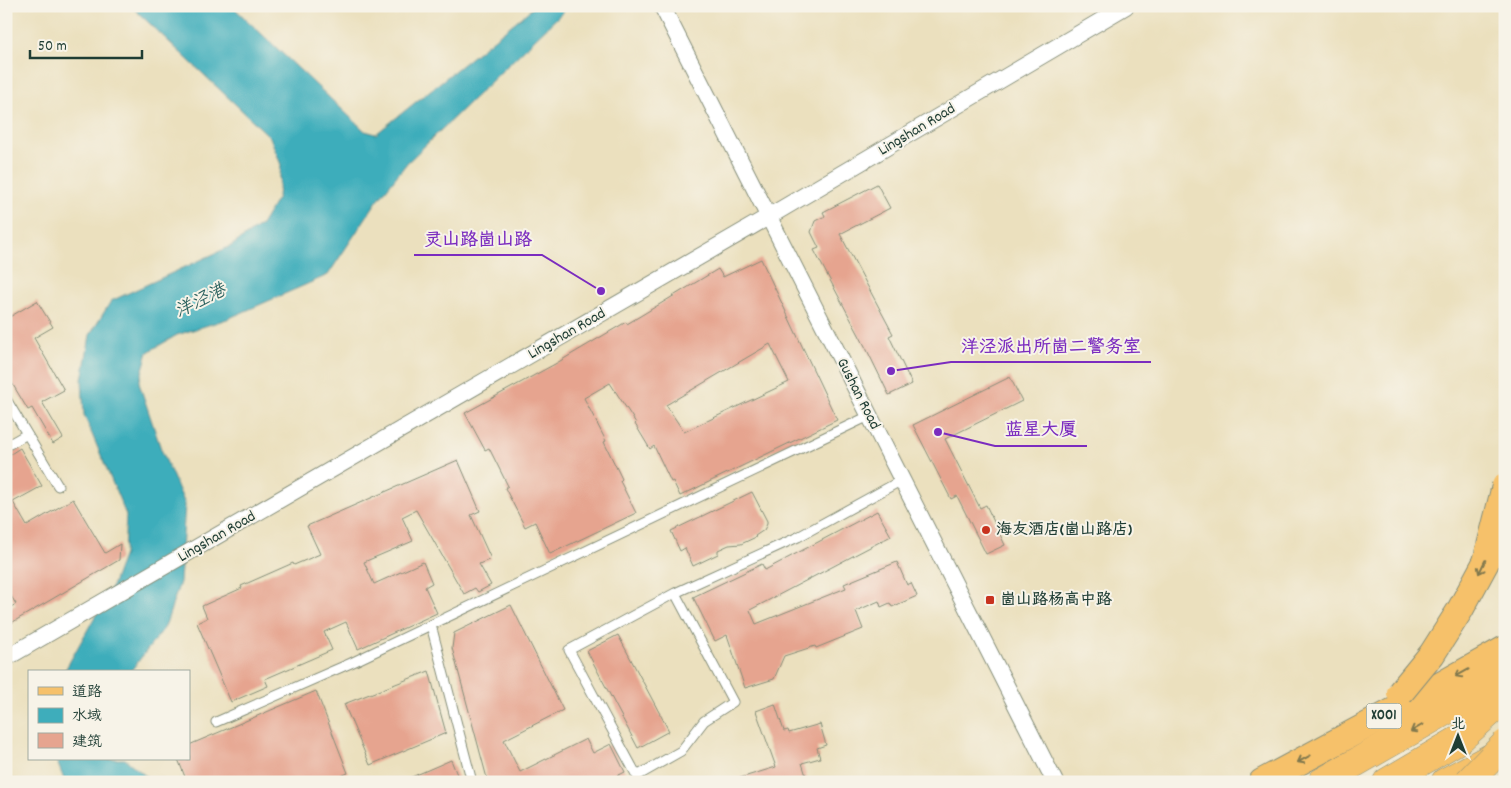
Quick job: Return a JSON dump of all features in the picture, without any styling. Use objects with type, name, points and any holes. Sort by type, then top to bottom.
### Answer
[{"type":"highway","name":"X001","points":[[1322,782],[1505,677]]},
{"type":"highway","points":[[1387,782],[1460,739],[1505,699]]},
{"type":"highway","points":[[1472,774],[1505,744]]},
{"type":"highway","points":[[1472,774],[1505,750]]},
{"type":"highway","points":[[1445,782],[1472,774],[1505,758]]},
{"type":"main road","points":[[1336,742],[1400,692],[1432,654],[1460,610],[1486,562],[1505,486]]},
{"type":"main road","name":"X001","points":[[1262,782],[1505,649]]},
{"type":"street","name":"Gushan Road","points":[[662,6],[1055,782]]},
{"type":"street","name":"Lingshan Road","points":[[6,658],[768,217],[1126,6]]},
{"type":"lane","points":[[6,399],[58,486]]},
{"type":"lane","points":[[216,722],[351,663],[870,416]]},
{"type":"lane","points":[[6,446],[27,434]]},
{"type":"lane","points":[[675,593],[734,702],[704,720],[681,752],[637,776],[569,650],[675,593],[798,537],[902,480]]},
{"type":"lane","points":[[431,625],[472,782]]},
{"type":"water","name":"洋泾港","points":[[131,6],[232,6],[365,131],[376,134],[535,6],[569,6],[407,163],[377,201],[328,275],[227,319],[177,335],[148,352],[139,383],[161,449],[185,504],[180,582],[165,627],[132,670],[65,670],[112,586],[124,554],[126,515],[84,415],[82,380],[90,335],[111,301],[231,246],[261,225],[278,197],[281,165],[270,137]]},
{"type":"water","points":[[56,760],[126,760],[153,782],[65,782]]},
{"type":"building","points":[[877,184],[890,208],[840,234],[893,334],[889,336],[912,384],[889,395],[814,250],[819,248],[811,232],[815,221],[825,216],[823,212]]},
{"type":"building","points":[[761,259],[837,420],[680,496],[673,481],[671,482],[654,446],[650,449],[636,423],[610,383],[584,398],[606,441],[604,442],[622,479],[620,481],[636,513],[550,554],[535,522],[525,527],[505,488],[508,486],[489,448],[485,450],[465,413],[555,364],[626,322],[627,324],[718,269],[723,277]],"holes":[[[770,344],[789,382],[684,432],[666,405]]]},
{"type":"building","points":[[37,301],[53,327],[34,338],[64,390],[42,402],[63,438],[53,444],[32,408],[28,410],[6,373],[6,319]]},
{"type":"building","points":[[1010,377],[1022,401],[945,439],[980,508],[986,505],[1005,545],[986,554],[957,496],[951,499],[913,425]]},
{"type":"building","points":[[20,448],[42,486],[13,502],[27,526],[73,499],[105,553],[120,544],[119,560],[6,626],[6,610],[16,604],[6,588],[6,457]]},
{"type":"building","points":[[458,460],[480,511],[471,515],[491,559],[479,564],[491,585],[478,592],[475,588],[464,594],[416,510],[402,517],[413,541],[364,562],[374,584],[423,562],[432,583],[425,587],[437,613],[358,649],[346,622],[324,632],[332,650],[265,679],[268,686],[231,702],[197,623],[207,618],[202,606],[293,563],[294,565],[320,554],[307,526]]},
{"type":"building","points":[[752,492],[767,521],[764,530],[756,537],[741,544],[729,545],[718,550],[718,554],[693,566],[685,548],[680,551],[671,531]]},
{"type":"building","points":[[877,511],[891,536],[750,610],[756,624],[846,588],[844,584],[897,562],[907,585],[911,583],[917,596],[892,607],[890,603],[881,607],[879,601],[856,611],[863,629],[816,648],[815,646],[784,656],[774,679],[745,688],[727,635],[715,641],[693,597],[762,564],[765,570]]},
{"type":"building","points":[[511,605],[563,710],[504,740],[520,772],[586,739],[593,753],[611,744],[625,772],[605,782],[488,782],[452,648],[454,633]]},
{"type":"building","points":[[618,635],[669,731],[638,748],[587,651]]},
{"type":"building","points":[[429,671],[446,733],[370,765],[344,704]]},
{"type":"building","points":[[316,691],[348,773],[327,782],[187,782],[178,760],[190,760],[190,745]]},
{"type":"building","points":[[775,704],[784,731],[788,730],[789,733],[820,724],[826,745],[817,748],[820,758],[802,763],[808,782],[738,782],[737,779],[776,767],[756,711]]},
{"type":"building","points":[[451,760],[460,782],[400,782]]},
{"type":"place","name":"灵山路崮山路","points":[[601,291]]},
{"type":"place","name":"洋泾派出所崮二警务室","points":[[891,371]]},
{"type":"place","name":"蓝星大厦","points":[[938,432]]},
{"type":"place","name":"海友酒店(崮山路店)","points":[[986,530]]},
{"type":"place","name":"崮山路杨高中路","points":[[990,600]]}]
